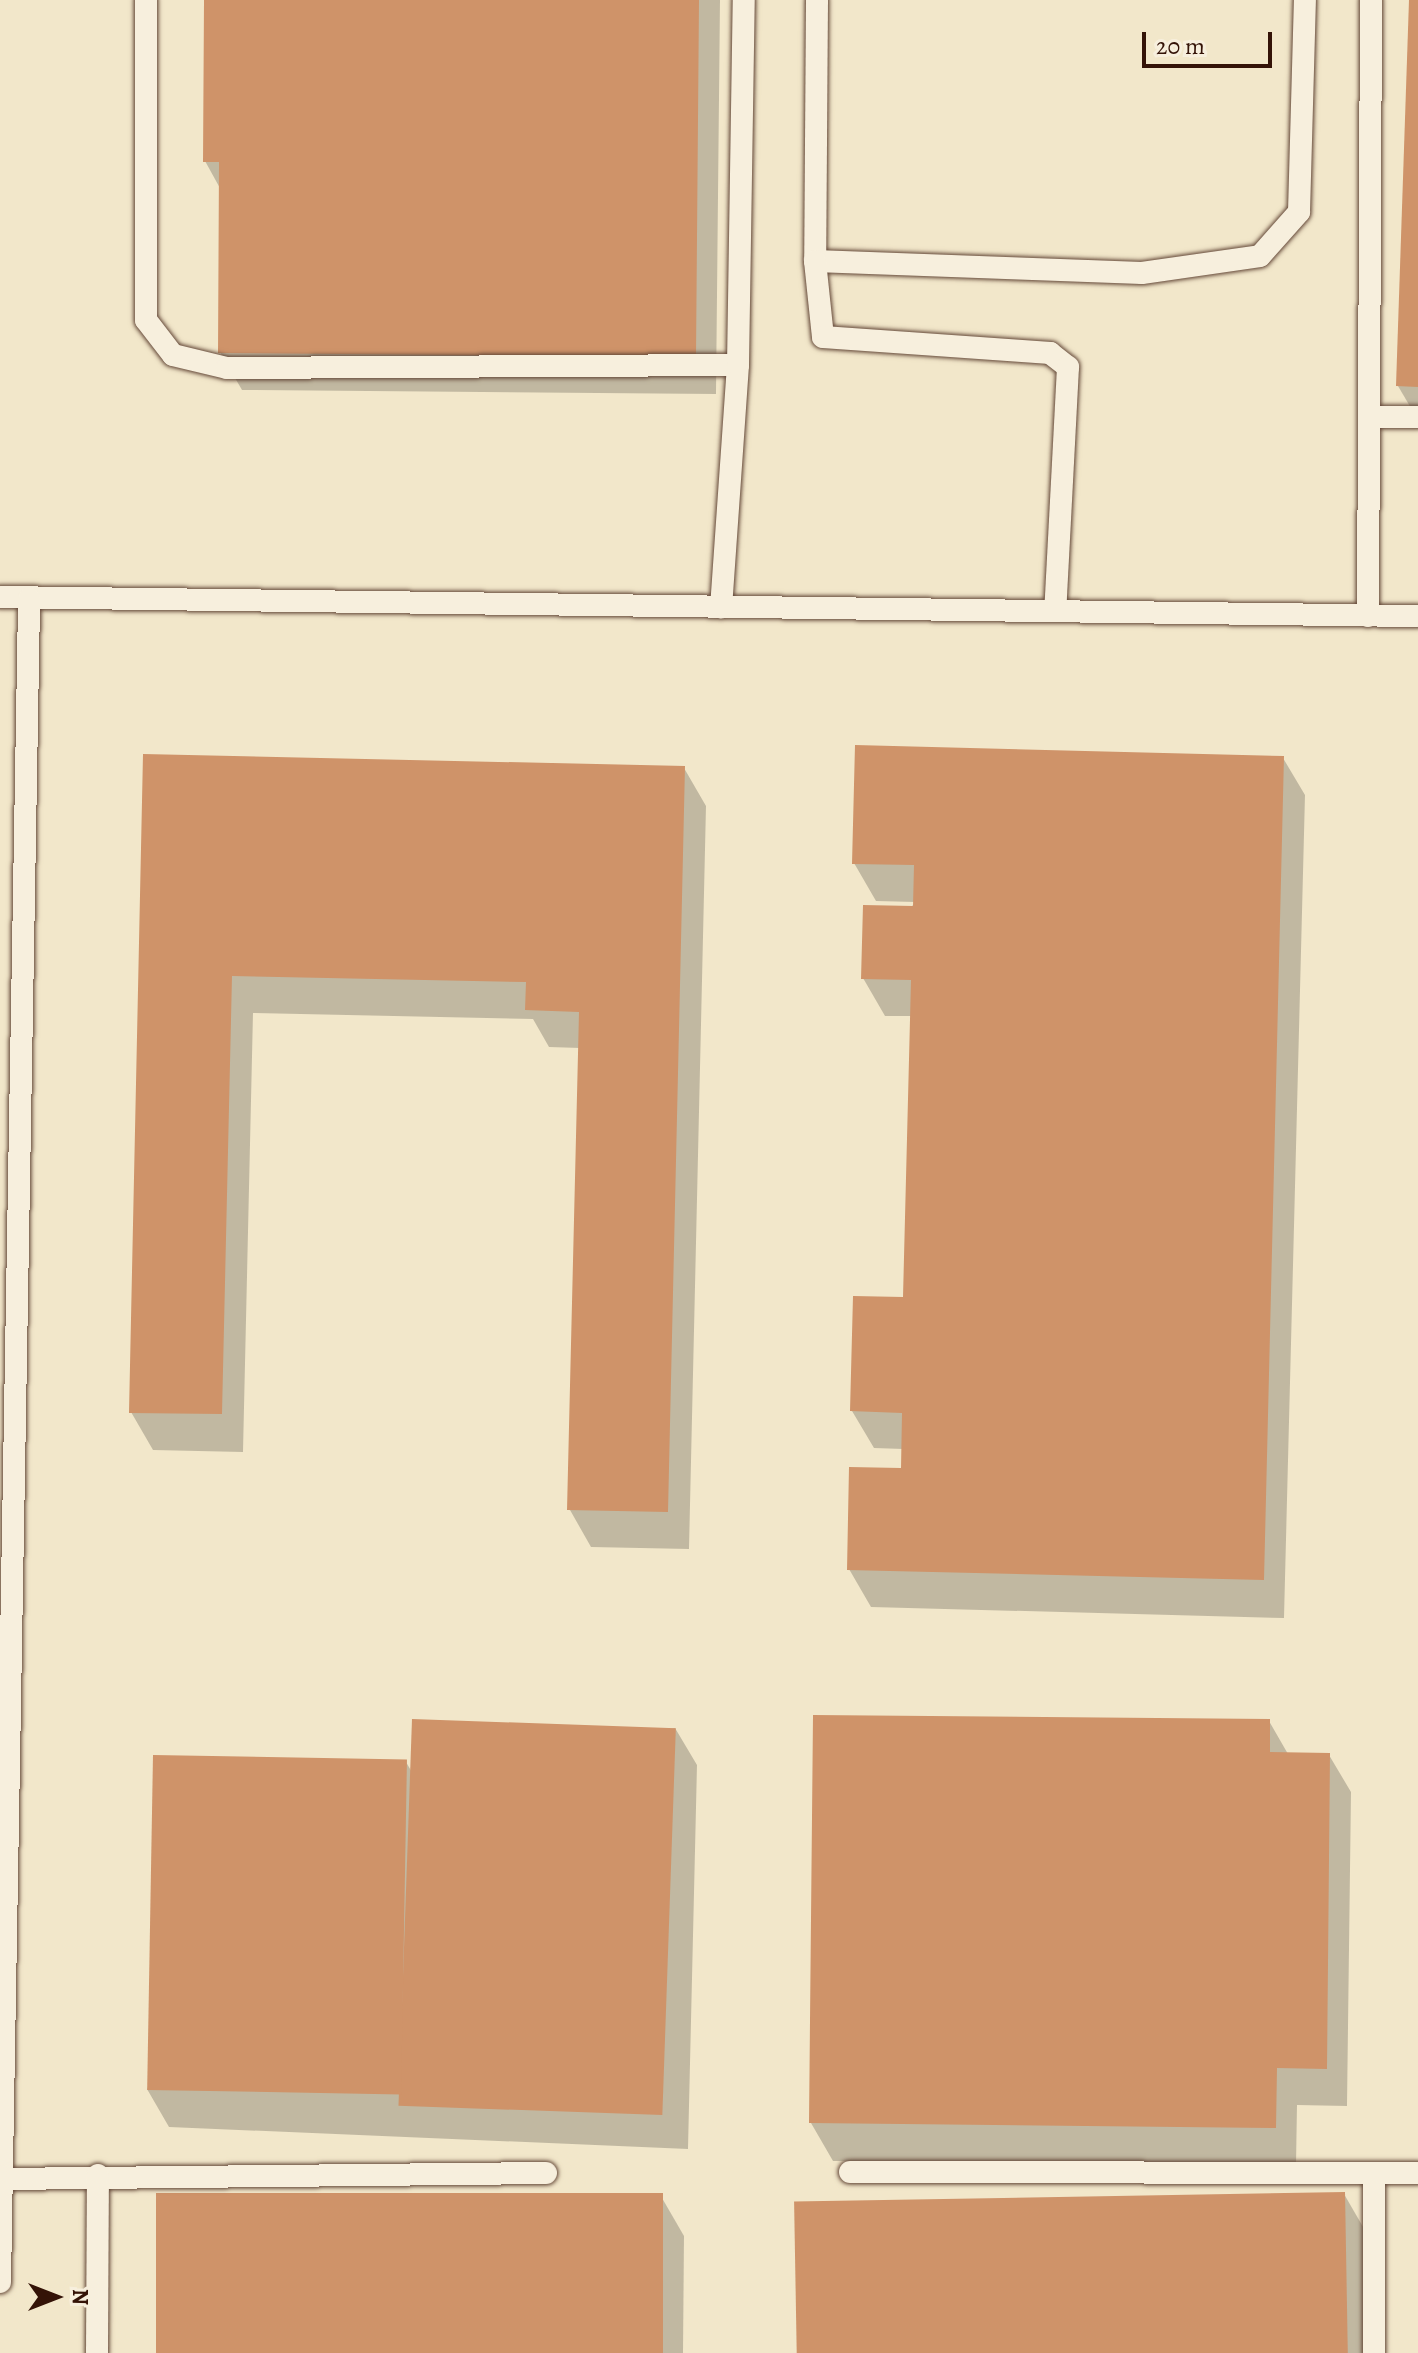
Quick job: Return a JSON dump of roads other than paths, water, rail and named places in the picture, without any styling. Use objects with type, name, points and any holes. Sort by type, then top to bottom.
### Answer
[{"type":"lane","points":[[146,0],[146,320],[173,355],[227,368],[738,365]]},
{"type":"lane","points":[[721,607],[738,365],[744,0]]},
{"type":"lane","points":[[817,0],[815,261],[823,337],[1050,353],[1068,367],[1055,611]]},
{"type":"lane","points":[[815,261],[1142,273],[1260,256],[1299,212],[1305,0]]},
{"type":"lane","points":[[1368,616],[1371,0]]},
{"type":"lane","points":[[1369,417],[1418,417]]},
{"type":"lane","points":[[0,597],[1418,616]]},
{"type":"lane","points":[[0,2282],[29,598]]},
{"type":"lane","points":[[850,2172],[1418,2173]]},
{"type":"lane","points":[[1,2179],[98,2175],[546,2173]]},
{"type":"lane","points":[[1374,2173],[1374,2353]]},
{"type":"lane","points":[[97,2353],[98,2175]]}]
